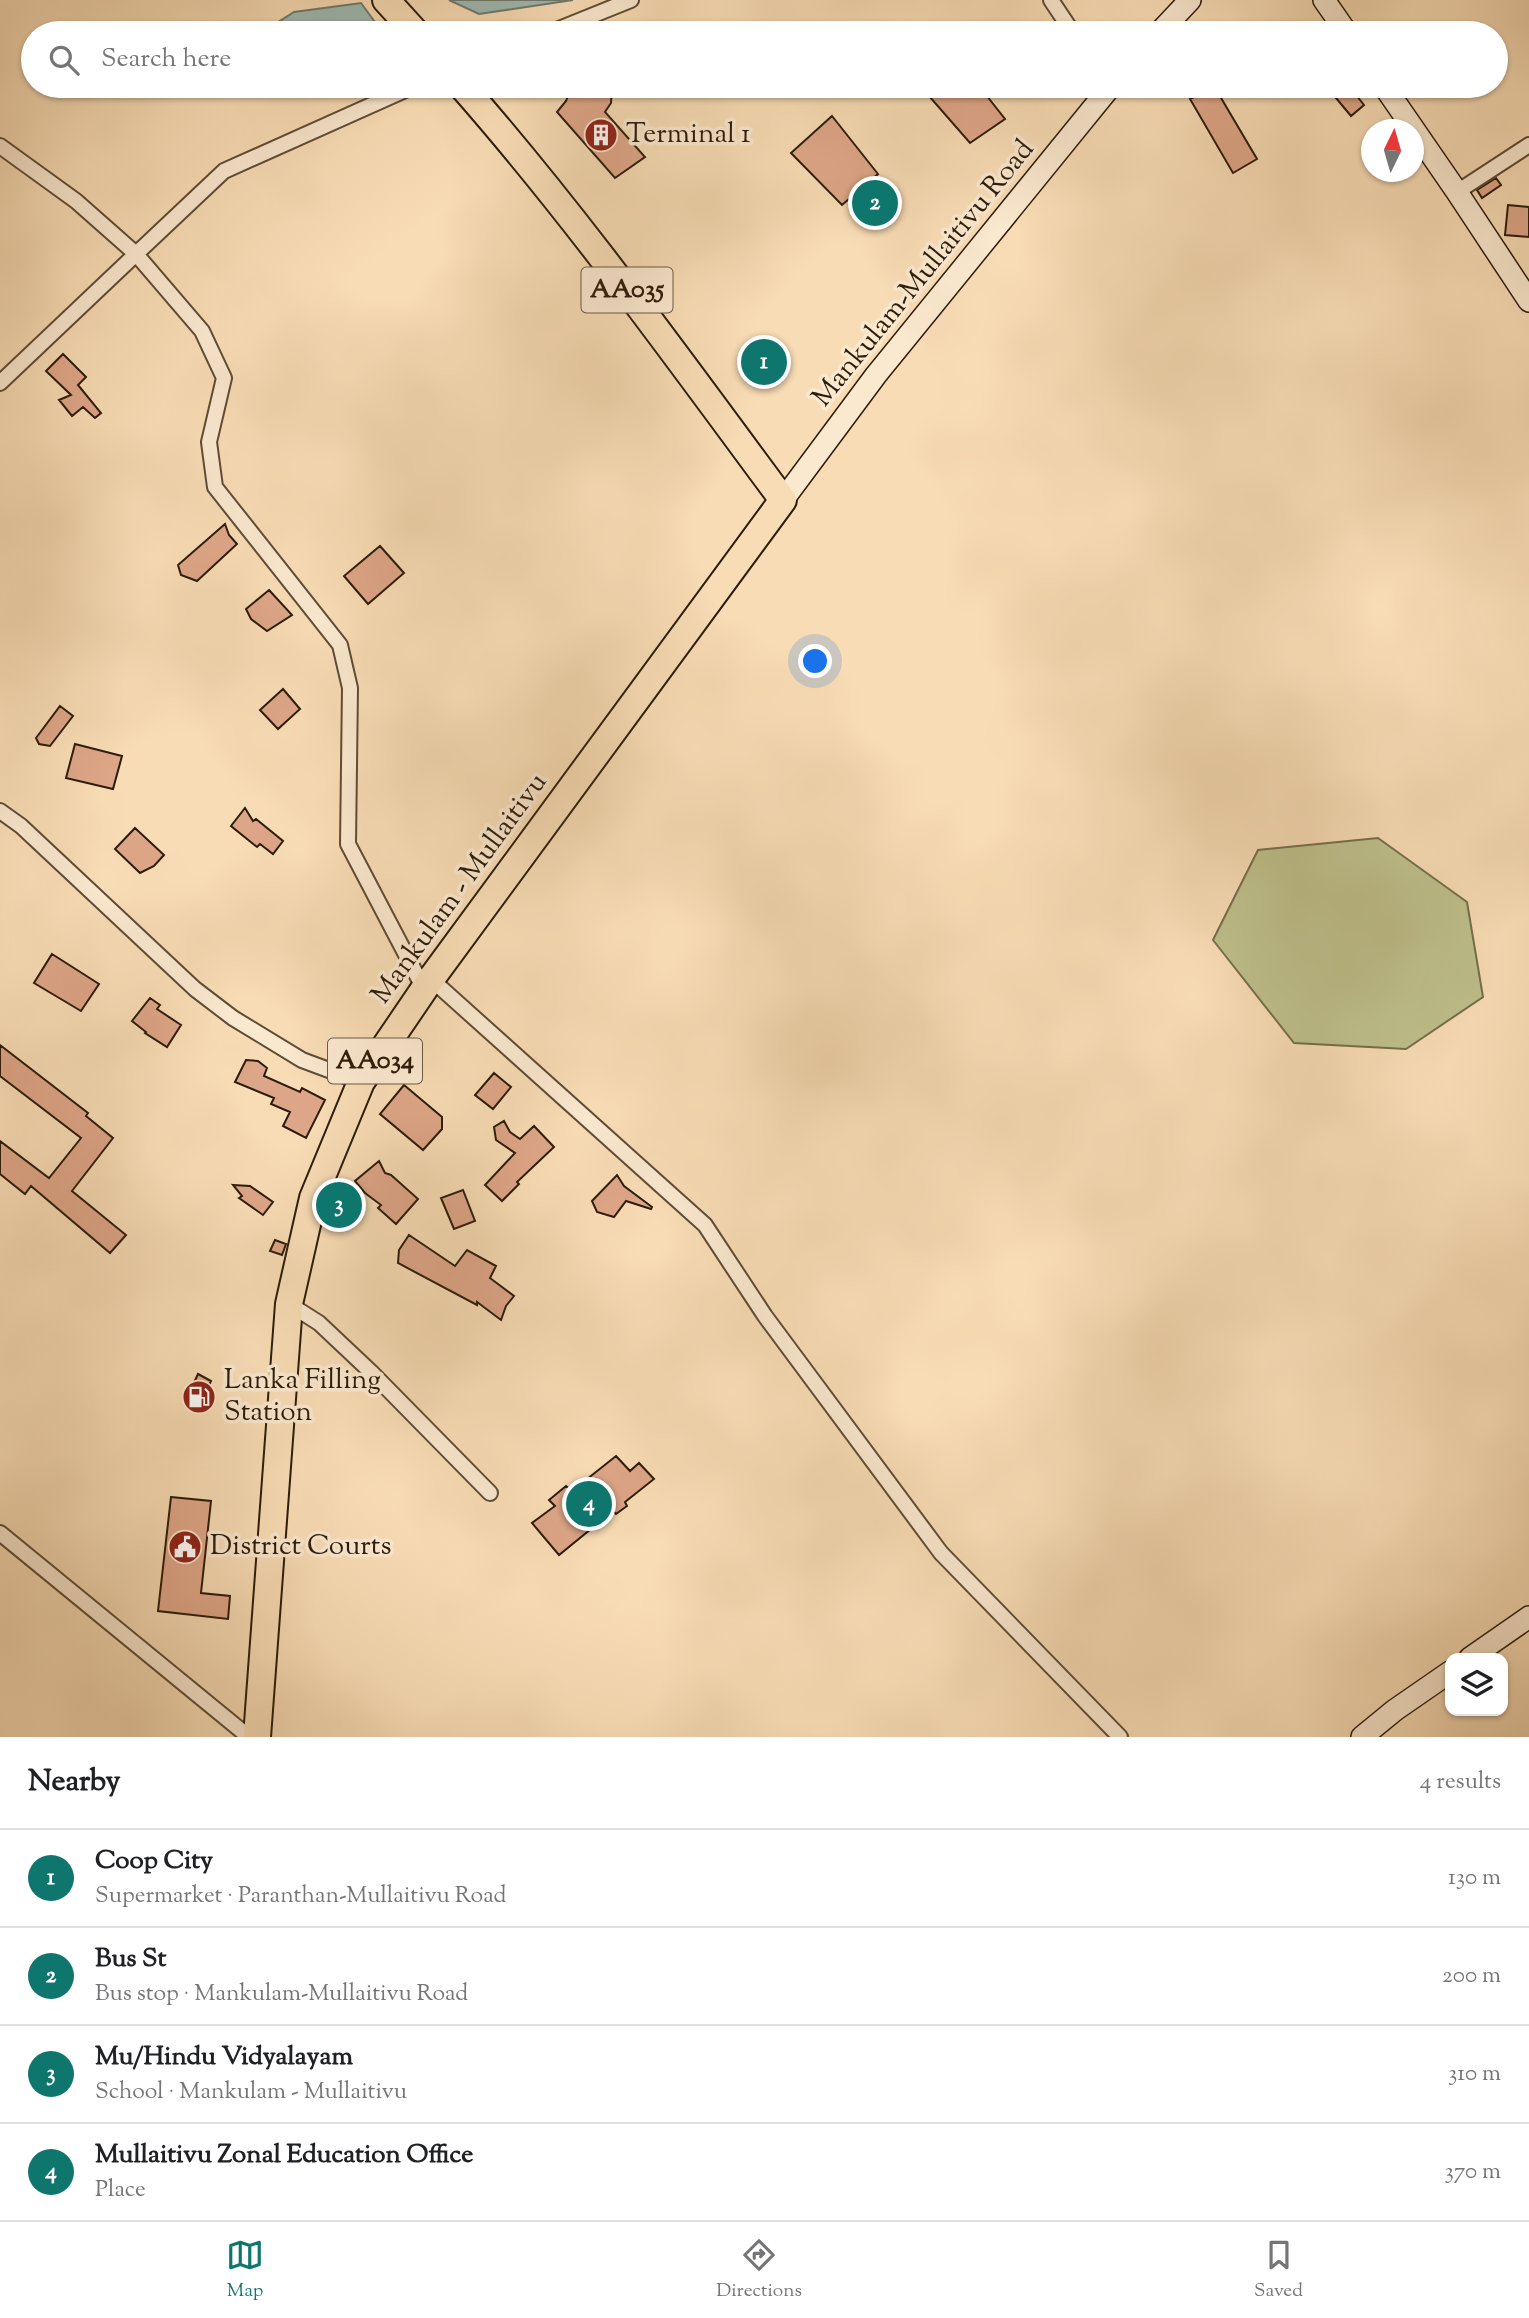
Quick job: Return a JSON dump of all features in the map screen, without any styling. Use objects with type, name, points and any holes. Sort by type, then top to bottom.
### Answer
[{"type":"highway","points":[[386,0],[404,21]]},
{"type":"highway","name":"AA035","points":[[473,98],[608,265],[783,500]]},
{"type":"highway","name":"Mankulam - Mullaitivu","points":[[257,1737],[289,1304],[313,1198],[361,1082],[428,984],[783,500]]},
{"type":"street","points":[[579,21],[631,0]]},
{"type":"street","points":[[1051,0],[1065,21]]},
{"type":"street","points":[[1170,21],[1190,0]]},
{"type":"street","points":[[1324,0],[1339,21]]},
{"type":"street","points":[[0,383],[224,171],[387,98]]},
{"type":"street","name":"Mankulam-Mullaitivu Road","points":[[783,500],[876,374],[1101,98]]},
{"type":"street","points":[[1392,98],[1529,301]]},
{"type":"street","points":[[1457,192],[1529,145]]},
{"type":"street","points":[[0,146],[76,201],[136,254],[202,331],[224,377],[209,442],[215,487],[340,645],[350,688],[348,844],[428,984],[705,1225],[765,1316],[941,1553],[1120,1737]]},
{"type":"street","points":[[0,811],[20,826],[195,989],[233,1018],[302,1060],[361,1082]]},
{"type":"street","points":[[289,1304],[319,1323],[363,1364],[490,1493]]},
{"type":"street","points":[[0,1533],[249,1737]]},
{"type":"street","points":[[1477,1653],[1529,1617]]},
{"type":"street","points":[[1362,1737],[1445,1675]]},
{"type":"green space","points":[[1378,838],[1467,902],[1483,997],[1406,1049],[1294,1043],[1213,940],[1258,850]]},
{"type":"water","points":[[449,0],[573,0],[479,14]]},
{"type":"water","points":[[361,3],[374,21],[280,21],[294,12]]},
{"type":"building","name":"Terminal 1","points":[[567,98],[611,98],[605,112],[645,157],[615,178],[557,112]]},
{"type":"building","points":[[931,98],[988,98],[1005,119],[970,143]]},
{"type":"building","points":[[1221,98],[1257,159],[1233,173],[1190,99]]},
{"type":"building","points":[[1336,98],[1358,98],[1364,105],[1351,116]]},
{"type":"building","points":[[832,116],[878,174],[842,205],[791,153]]},
{"type":"building","points":[[1496,178],[1501,185],[1482,198],[1477,190]]},
{"type":"building","points":[[1508,205],[1529,207],[1529,237],[1505,235]]},
{"type":"building","points":[[63,354],[86,377],[78,385],[101,413],[95,418],[83,407],[72,416],[59,400],[71,395],[46,371]]},
{"type":"building","points":[[225,524],[229,535],[237,544],[197,581],[181,575],[178,565]]},
{"type":"building","points":[[380,546],[404,573],[368,604],[344,576]]},
{"type":"building","points":[[269,590],[292,615],[267,631],[251,619],[246,609]]},
{"type":"building","points":[[283,689],[300,709],[278,729],[260,710]]},
{"type":"building","points":[[60,706],[73,716],[50,746],[39,744],[36,738]]},
{"type":"building","points":[[75,744],[122,756],[113,789],[66,778]]},
{"type":"building","points":[[245,808],[253,821],[256,819],[283,841],[273,854],[260,844],[257,847],[231,826]]},
{"type":"building","points":[[135,828],[164,855],[154,866],[140,873],[115,849]]},
{"type":"building","points":[[52,954],[99,984],[81,1011],[34,983]]},
{"type":"building","points":[[150,998],[160,1005],[157,1009],[181,1025],[167,1047],[132,1021]]},
{"type":"building","points":[[0,1045],[88,1113],[86,1116],[113,1138],[72,1191],[126,1235],[110,1253],[31,1186],[25,1194],[0,1174],[0,1141],[49,1178],[81,1138],[0,1076]]},
{"type":"building","points":[[246,1060],[258,1061],[267,1068],[264,1076],[300,1092],[302,1088],[325,1100],[306,1138],[283,1126],[290,1112],[271,1104],[274,1098],[235,1082]]},
{"type":"building","points":[[494,1073],[511,1087],[493,1109],[475,1095]]},
{"type":"building","points":[[404,1085],[442,1117],[442,1129],[423,1150],[380,1114]]},
{"type":"building","points":[[504,1121],[510,1132],[520,1139],[534,1126],[554,1147],[517,1182],[519,1184],[502,1201],[485,1185],[515,1153],[496,1140],[494,1127]]},
{"type":"building","points":[[379,1161],[385,1173],[391,1175],[418,1199],[396,1224],[378,1208],[381,1205],[355,1181]]},
{"type":"building","points":[[617,1175],[624,1186],[652,1207],[651,1209],[626,1201],[614,1217],[597,1212],[592,1201]]},
{"type":"building","points":[[233,1185],[250,1186],[273,1202],[263,1215],[239,1198],[242,1196]]},
{"type":"building","points":[[463,1190],[475,1221],[454,1229],[441,1198]]},
{"type":"building","points":[[409,1235],[455,1266],[467,1250],[496,1266],[490,1278],[514,1296],[506,1306],[501,1320],[477,1302],[477,1305],[398,1263],[399,1250]]},
{"type":"building","points":[[275,1240],[286,1244],[282,1255],[270,1251]]},
{"type":"building","points":[[198,1374],[211,1381],[198,1408],[185,1402]]},
{"type":"building","points":[[616,1456],[630,1471],[639,1463],[654,1479],[625,1502],[627,1506],[616,1514],[613,1511],[559,1555],[532,1523],[555,1506],[549,1500],[566,1486],[572,1491]]},
{"type":"building","name":"District Courts","points":[[171,1497],[211,1501],[201,1593],[230,1596],[228,1619],[158,1611]]},
{"type":"place","name":"Terminal 1","points":[[601,135]]},
{"type":"place","name":"Bus St","points":[[875,203]]},
{"type":"place","name":"Coop City","points":[[764,362]]},
{"type":"place","name":"Mu/Hindu Vidyalayam","points":[[339,1205]]},
{"type":"place","name":"Lanka Filling Station","points":[[199,1397]]},
{"type":"place","name":"Mullaitivu Zonal Education Office","points":[[589,1504]]},
{"type":"place","name":"District Courts","points":[[185,1547]]}]
